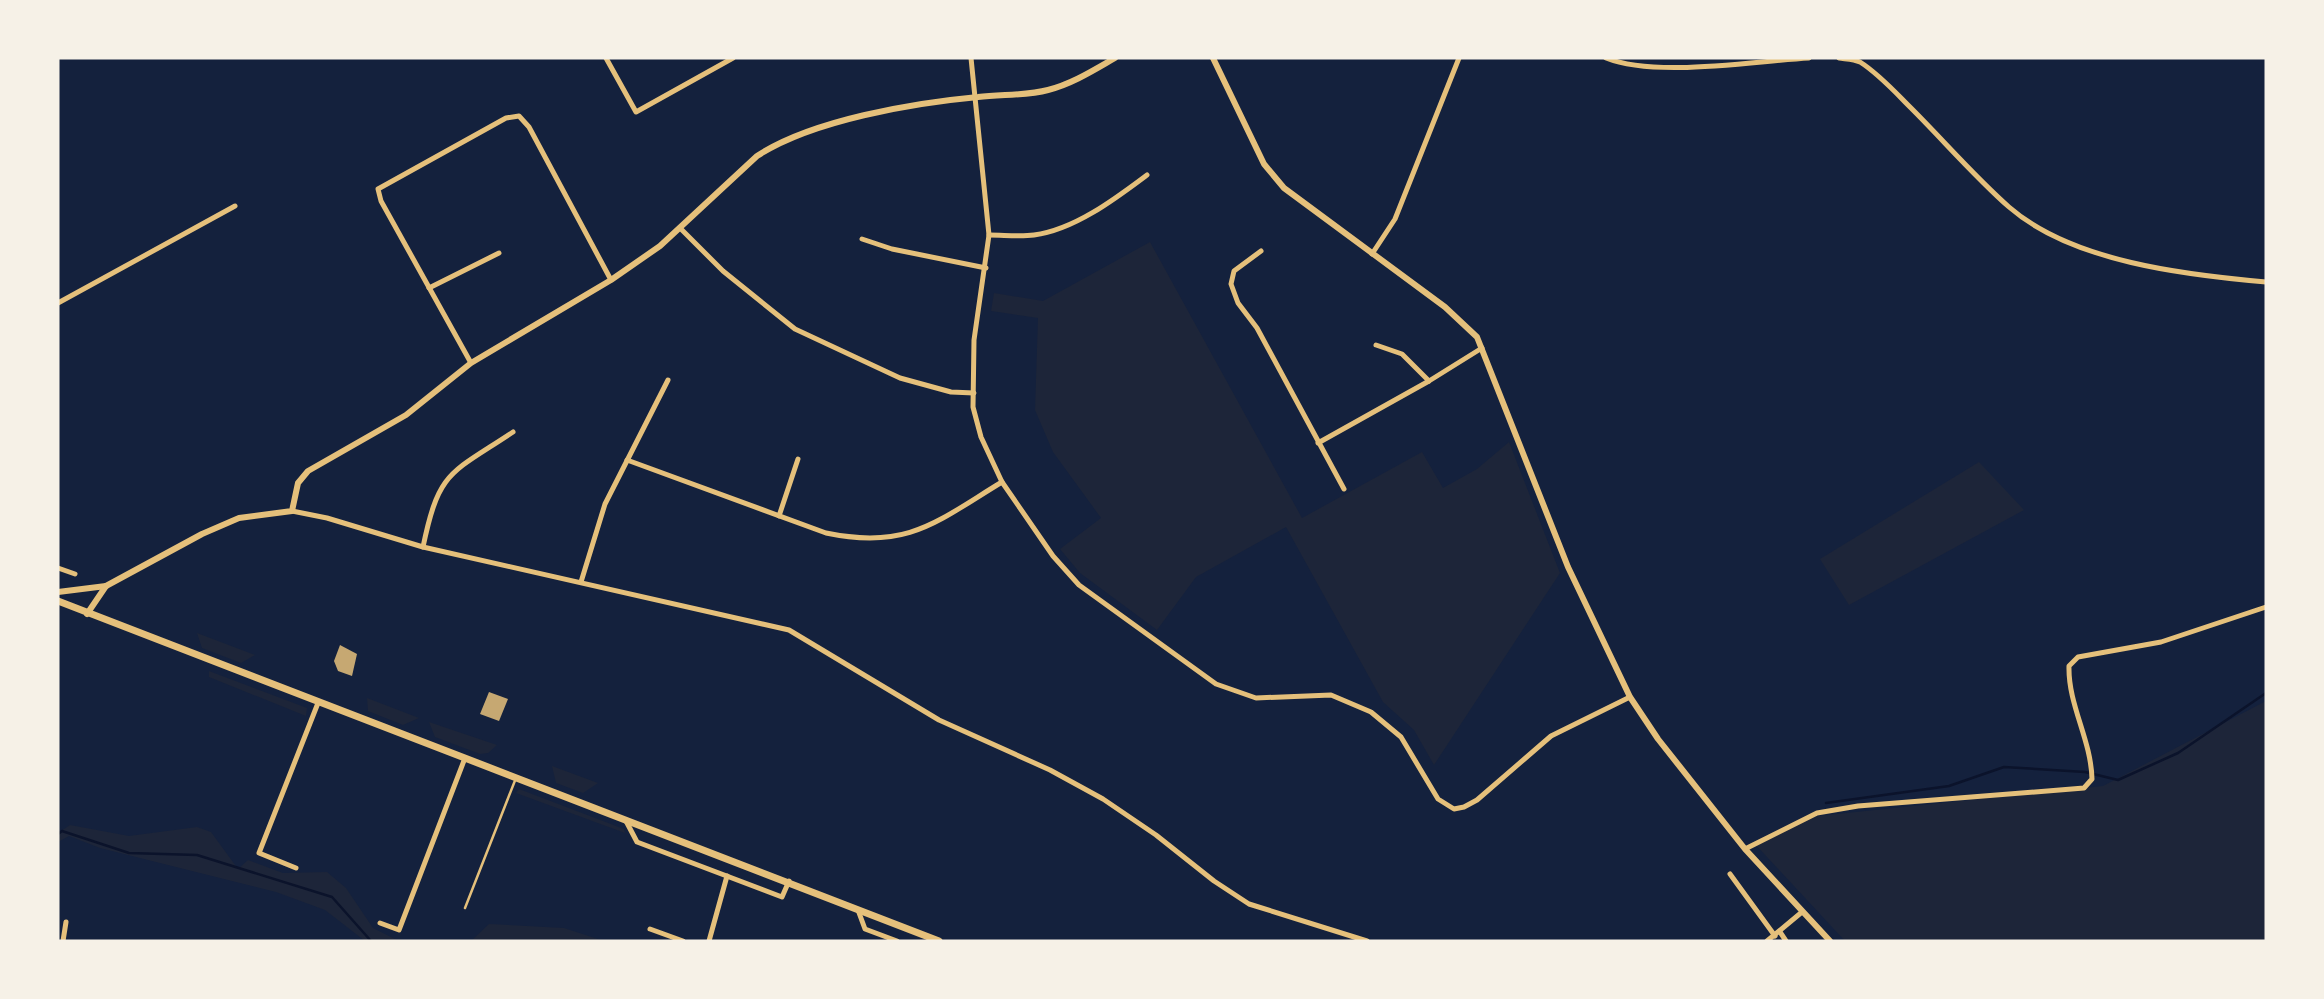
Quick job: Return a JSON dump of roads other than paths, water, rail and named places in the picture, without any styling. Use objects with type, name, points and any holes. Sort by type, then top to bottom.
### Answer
[{"type":"main road","points":[[58,601],[318,703],[857,907],[939,941]]},
{"type":"street","points":[[606,58],[636,112],[733,58]]},
{"type":"street","points":[[971,58],[989,235],[974,340],[973,407],[981,436],[1002,482],[1052,556],[1079,585],[1216,684],[1256,698],[1331,695],[1371,712],[1401,737],[1438,799],[1447,807],[1459,809],[1471,804],[1558,732],[1630,697]]},
{"type":"street","points":[[292,511],[298,483],[308,471],[405,415],[471,363],[611,280],[680,228],[757,156],[774,145],[811,131],[913,105],[1046,91],[1076,80],[1115,58]]},
{"type":"street","points":[[1213,58],[1271,174],[1302,203],[1465,324],[1483,347],[1568,567],[1630,697],[1658,739],[1745,849],[1830,941]]},
{"type":"street","points":[[1372,254],[1395,219],[1459,58]]},
{"type":"street","points":[[1606,58],[1632,65],[1660,68],[1809,58]]},
{"type":"street","points":[[1839,58],[1858,61],[1889,85],[2010,208],[2038,227],[2087,249],[2137,265],[2194,276],[2266,282]]},
{"type":"street","points":[[471,363],[381,201],[378,189],[506,118],[519,116],[529,127],[611,280]]},
{"type":"street","points":[[989,235],[1035,235],[1065,225],[1117,197],[1147,175]]},
{"type":"street","points":[[58,303],[235,206]]},
{"type":"street","points":[[680,228],[723,271],[795,329],[900,378],[951,392],[974,393]]},
{"type":"street","points":[[862,239],[892,249],[986,268]]},
{"type":"street","points":[[1261,251],[1234,271],[1231,284],[1238,303],[1257,328],[1344,489]]},
{"type":"street","points":[[429,288],[499,253]]},
{"type":"street","points":[[1376,345],[1402,354],[1429,382]]},
{"type":"street","points":[[1318,443],[1429,382],[1483,347]]},
{"type":"street","points":[[581,582],[605,504],[668,380]]},
{"type":"street","points":[[423,547],[431,507],[440,487],[451,473],[513,432]]},
{"type":"street","points":[[779,516],[798,459]]},
{"type":"street","points":[[626,460],[779,516],[850,538],[892,539],[931,525],[1002,482]]},
{"type":"street","points":[[58,592],[106,586],[202,534],[239,518],[292,511],[327,518],[423,547],[789,630],[939,720],[1051,770],[1111,805],[1249,904],[1367,941]]},
{"type":"street","points":[[58,568],[75,575]]},
{"type":"street","points":[[87,614],[106,586]]},
{"type":"street","points":[[1745,849],[1817,813],[1858,806],[2084,788],[2092,779],[2091,754],[2068,687],[2068,666],[2078,657],[2161,642],[2266,607]]},
{"type":"street","points":[[296,868],[259,853],[318,703]]},
{"type":"street","points":[[380,923],[399,930],[465,758]]},
{"type":"street","points":[[625,819],[637,842],[782,897],[789,881]]},
{"type":"street","points":[[1730,874],[1777,934],[1786,941]]},
{"type":"street","points":[[709,941],[727,876]]},
{"type":"street","points":[[857,907],[865,929],[897,941]]},
{"type":"street","points":[[1767,941],[1802,912]]},
{"type":"street","points":[[63,941],[66,922]]},
{"type":"street","points":[[650,929],[683,941]]},
{"type":"lane","points":[[465,908],[516,778]]},
{"type":"waterway","points":[[1826,803],[1949,786],[2004,767],[2085,772],[2118,780],[2178,753],[2266,693]]},
{"type":"waterway","points":[[58,834],[62,831],[129,853],[197,855],[332,897],[371,941]]}]
